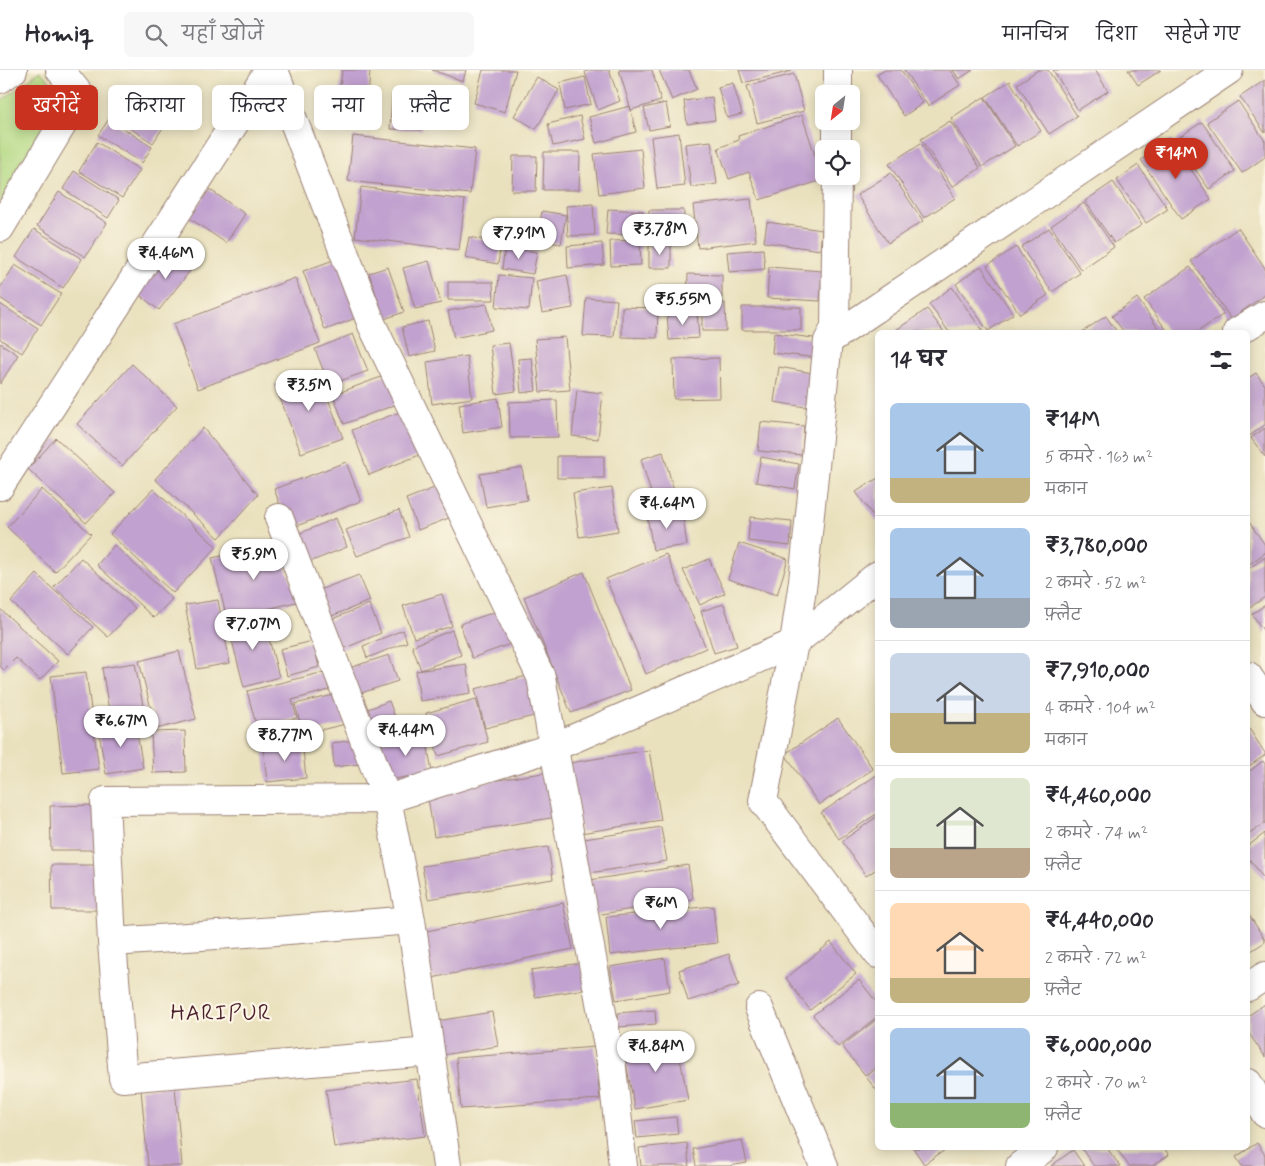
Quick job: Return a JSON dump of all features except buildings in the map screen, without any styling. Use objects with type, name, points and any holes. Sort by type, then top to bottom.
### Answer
[{"type":"street","points":[[0,79],[13,70]]},
{"type":"street","points":[[0,228],[80,94],[60,70]]},
{"type":"street","points":[[0,486],[269,70]]},
{"type":"street","points":[[274,70],[372,325],[541,678],[612,1068],[624,1166]]},
{"type":"street","points":[[838,70],[838,85]]},
{"type":"street","points":[[828,342],[1229,70]]},
{"type":"street","points":[[837,185],[835,328],[828,342],[803,581],[794,644],[763,801],[875,950]]},
{"type":"street","points":[[279,518],[387,799],[411,920],[447,1166]]},
{"type":"street","points":[[430,1052],[123,1078],[112,942],[105,801],[387,799],[554,746],[794,644],[875,577]]},
{"type":"street","points":[[1250,679],[1265,701]]},
{"type":"street","points":[[112,942],[411,920]]},
{"type":"street","points":[[1250,986],[1265,976]]},
{"type":"street","points":[[759,1008],[824,1166]]},
{"type":"street","points":[[1250,1087],[1265,1113]]},
{"type":"green space","points":[[40,71],[53,85],[22,85]]},
{"type":"green space","points":[[15,90],[15,130],[45,130],[0,205],[0,102]]},
{"type":"district","name":"HARIPUR","points":[[221,1014]]}]
